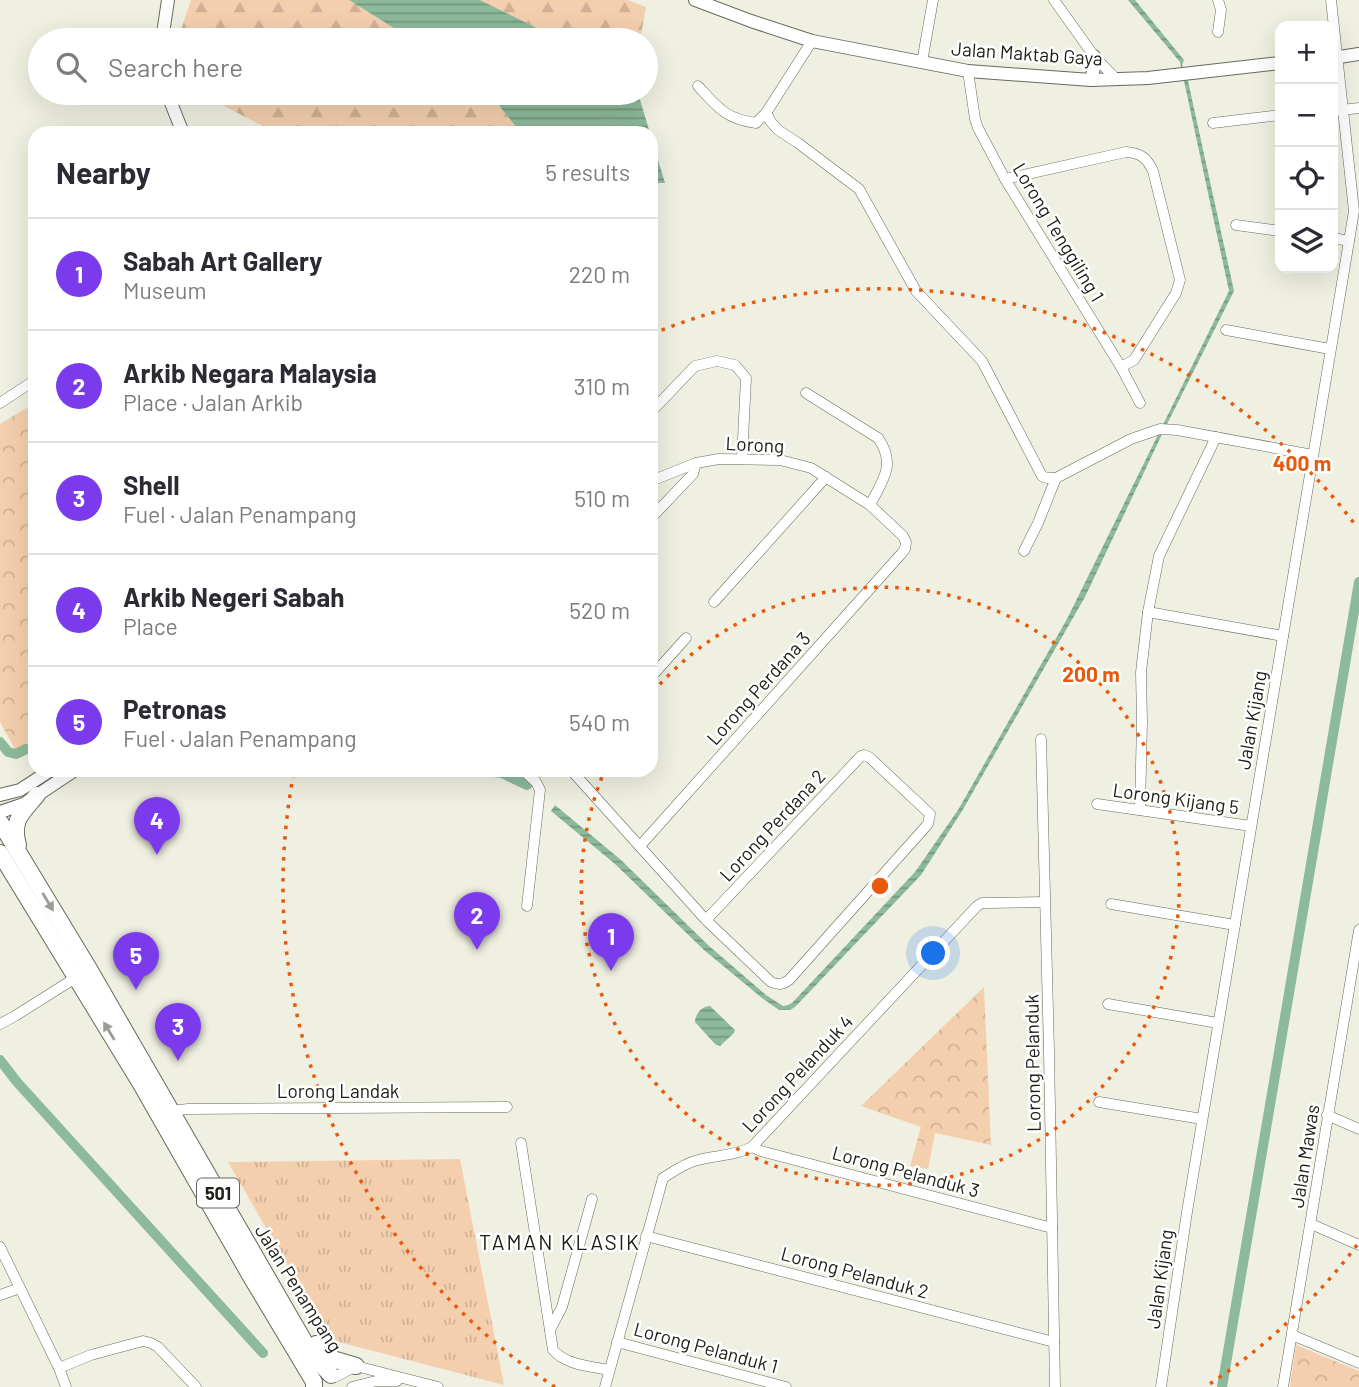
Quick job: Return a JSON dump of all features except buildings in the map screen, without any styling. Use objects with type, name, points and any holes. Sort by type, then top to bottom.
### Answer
[{"type":"main road","points":[[23,860],[15,826],[37,795]]},
{"type":"main road","name":"Jalan Penampang","points":[[0,822],[23,860],[141,1084],[315,1387]]},
{"type":"main road","name":"Jalan Penampang","points":[[0,853],[83,973],[170,1111],[312,1355],[336,1380]]},
{"type":"main road","points":[[141,1084],[160,1105],[170,1111],[167,1130]]},
{"type":"main road","points":[[265,1275],[290,1303],[323,1354],[356,1366]]},
{"type":"main road","name":"Jalan Penampang","points":[[315,1387],[320,1378],[336,1380]]},
{"type":"street","points":[[164,28],[168,0]]},
{"type":"street","name":"Jalan Maktab Gaya","points":[[695,0],[811,41],[968,71],[1091,80],[1148,78],[1275,64]]},
{"type":"street","points":[[922,62],[933,0]]},
{"type":"street","points":[[1054,0],[1094,56],[1116,79]]},
{"type":"street","points":[[1217,0],[1221,10],[1218,32]]},
{"type":"street","name":"Jalan Kijang","points":[[1331,0],[1332,21]]},
{"type":"street","points":[[698,86],[717,107],[734,119],[757,122],[766,113],[811,41]]},
{"type":"street","points":[[1338,58],[1359,54]]},
{"type":"street","points":[[1091,80],[1094,56]]},
{"type":"street","name":"Lorong Tenggiling 1","points":[[968,71],[978,128],[1005,179],[1121,367],[1140,403]]},
{"type":"street","points":[[172,105],[180,126]]},
{"type":"street","points":[[1338,110],[1359,108]]},
{"type":"street","name":"Jalan Kijang","points":[[1161,1387],[1202,1119],[1354,211],[1338,110]]},
{"type":"street","points":[[766,113],[778,130],[859,189],[916,291],[982,361],[1042,476],[1056,478],[1131,439],[1160,429],[1313,455]]},
{"type":"street","points":[[1213,123],[1275,116]]},
{"type":"street","points":[[1005,179],[1126,152],[1144,156],[1149,162],[1180,280],[1176,293],[1134,360],[1121,367]]},
{"type":"street","points":[[1236,225],[1275,230]]},
{"type":"street","points":[[1338,239],[1349,241]]},
{"type":"street","points":[[1226,330],[1330,349]]},
{"type":"street","points":[[658,405],[695,366],[717,361],[735,365],[746,378],[743,459]]},
{"type":"street","points":[[0,402],[28,384]]},
{"type":"street","points":[[806,393],[878,439],[884,446],[887,472],[870,505]]},
{"type":"street","points":[[1140,810],[1141,672],[1148,612],[1159,556],[1216,437]]},
{"type":"street","name":"Lorong","points":[[658,478],[696,463],[719,459],[780,460],[811,468],[870,505],[903,536],[906,542],[902,553]]},
{"type":"street","points":[[658,511],[693,474],[696,463]]},
{"type":"street","points":[[714,602],[826,477]]},
{"type":"street","points":[[1024,551],[1056,478]]},
{"type":"street","name":"Lorong Perdana 3","points":[[640,846],[902,553]]},
{"type":"street","points":[[1148,612],[1283,636]]},
{"type":"street","points":[[658,669],[686,638]]},
{"type":"street","name":"Lorong Pelanduk","points":[[1041,739],[1055,1387]]},
{"type":"street","name":"Lorong Perdana 2","points":[[861,755],[869,757],[930,814],[928,824],[783,984],[771,982],[706,920],[861,755]]},
{"type":"street","points":[[15,808],[7,808],[4,800],[40,777]]},
{"type":"street","points":[[0,812],[15,808],[64,777]]},
{"type":"street","points":[[527,906],[540,790],[531,777]]},
{"type":"street","points":[[578,777],[706,920]]},
{"type":"street","points":[[0,795],[20,790]]},
{"type":"street","name":"Lorong Kijang 5","points":[[1097,804],[1251,826]]},
{"type":"street","name":"Lorong Pelanduk 4","points":[[605,1387],[663,1178],[696,1160],[740,1153],[752,1147],[976,906],[982,903],[1044,902]]},
{"type":"street","points":[[1111,904],[1235,925]]},
{"type":"street","name":"Jalan Mawas","points":[[1283,1387],[1359,930]]},
{"type":"street","points":[[0,1024],[83,973]]},
{"type":"street","points":[[1108,1004],[1218,1023]]},
{"type":"street","points":[[1346,1004],[1359,1009]]},
{"type":"street","points":[[1099,1102],[1202,1119]]},
{"type":"street","name":"Lorong Landak","points":[[170,1111],[307,1107],[506,1107]]},
{"type":"street","points":[[1327,1115],[1359,1129]]},
{"type":"street","points":[[521,1143],[553,1350],[559,1357],[569,1361],[609,1370]]},
{"type":"street","name":"Lorong Pelanduk 3","points":[[752,1147],[1052,1228]]},
{"type":"street","points":[[550,1331],[562,1307],[592,1199]]},
{"type":"street","points":[[1311,1224],[1359,1245]]},
{"type":"street","name":"Lorong Pelanduk 2","points":[[646,1236],[1054,1342]]},
{"type":"street","points":[[0,1247],[60,1368],[66,1387]]},
{"type":"street","points":[[0,1295],[20,1288]]},
{"type":"street","points":[[1292,1335],[1359,1363]]},
{"type":"street","points":[[60,1368],[91,1355],[143,1341],[158,1347],[196,1387]]},
{"type":"street","name":"Lorong Pelanduk 1","points":[[617,1342],[786,1387]]},
{"type":"street","points":[[336,1380],[356,1366],[438,1387]]},
{"type":"street","points":[[352,1387],[389,1380],[425,1384]]},
{"type":"green space","points":[[191,0],[349,0],[394,28],[182,28]]},
{"type":"green space","points":[[480,0],[628,0],[646,7],[642,28],[537,28]]},
{"type":"green space","points":[[222,105],[499,105],[515,126],[263,126]]},
{"type":"green space","points":[[28,407],[28,754],[20,758],[0,722],[0,424]]},
{"type":"green space","points":[[984,987],[991,1145],[935,1133],[928,1169],[910,1166],[921,1127],[861,1106]]},
{"type":"green space","points":[[460,1159],[504,1385],[331,1340],[228,1162]]},
{"type":"green space","points":[[1296,1345],[1359,1371],[1359,1387],[1290,1387]]},
{"type":"shaded area","points":[[349,0],[480,0],[537,28],[394,28]]},
{"type":"shaded area","points":[[1128,0],[1135,0],[1184,60],[1182,65],[1188,81],[1234,291],[1085,597],[962,811],[921,875],[795,1007],[779,1010],[704,950],[615,864],[551,811],[555,805],[621,860],[708,945],[766,995],[783,1006],[792,1003],[915,872],[958,810],[1067,619],[1229,291],[1180,62]]},
{"type":"shaded area","points":[[499,105],[642,105],[648,126],[515,126]]},
{"type":"shaded area","points":[[658,160],[665,183],[658,183]]},
{"type":"shaded area","points":[[710,1006],[735,1030],[720,1046],[695,1022],[700,1011]]},
{"type":"waterway","points":[[1222,1387],[1359,582]]},
{"type":"waterway","points":[[0,742],[8,752],[16,754],[26,749]]},
{"type":"waterway","points":[[510,777],[527,785]]},
{"type":"waterway","points":[[0,1060],[263,1353]]},
{"type":"place","name":"Arkib Negeri Sabah","points":[[157,855]]},
{"type":"place","name":"Arkib Negara Malaysia","points":[[477,950]]},
{"type":"place","name":"Sabah Art Gallery","points":[[611,971]]},
{"type":"place","name":"Petronas","points":[[136,990]]},
{"type":"place","name":"Shell","points":[[178,1061]]},
{"type":"district","name":"TAMAN KLASIK","points":[[560,1241]]}]
